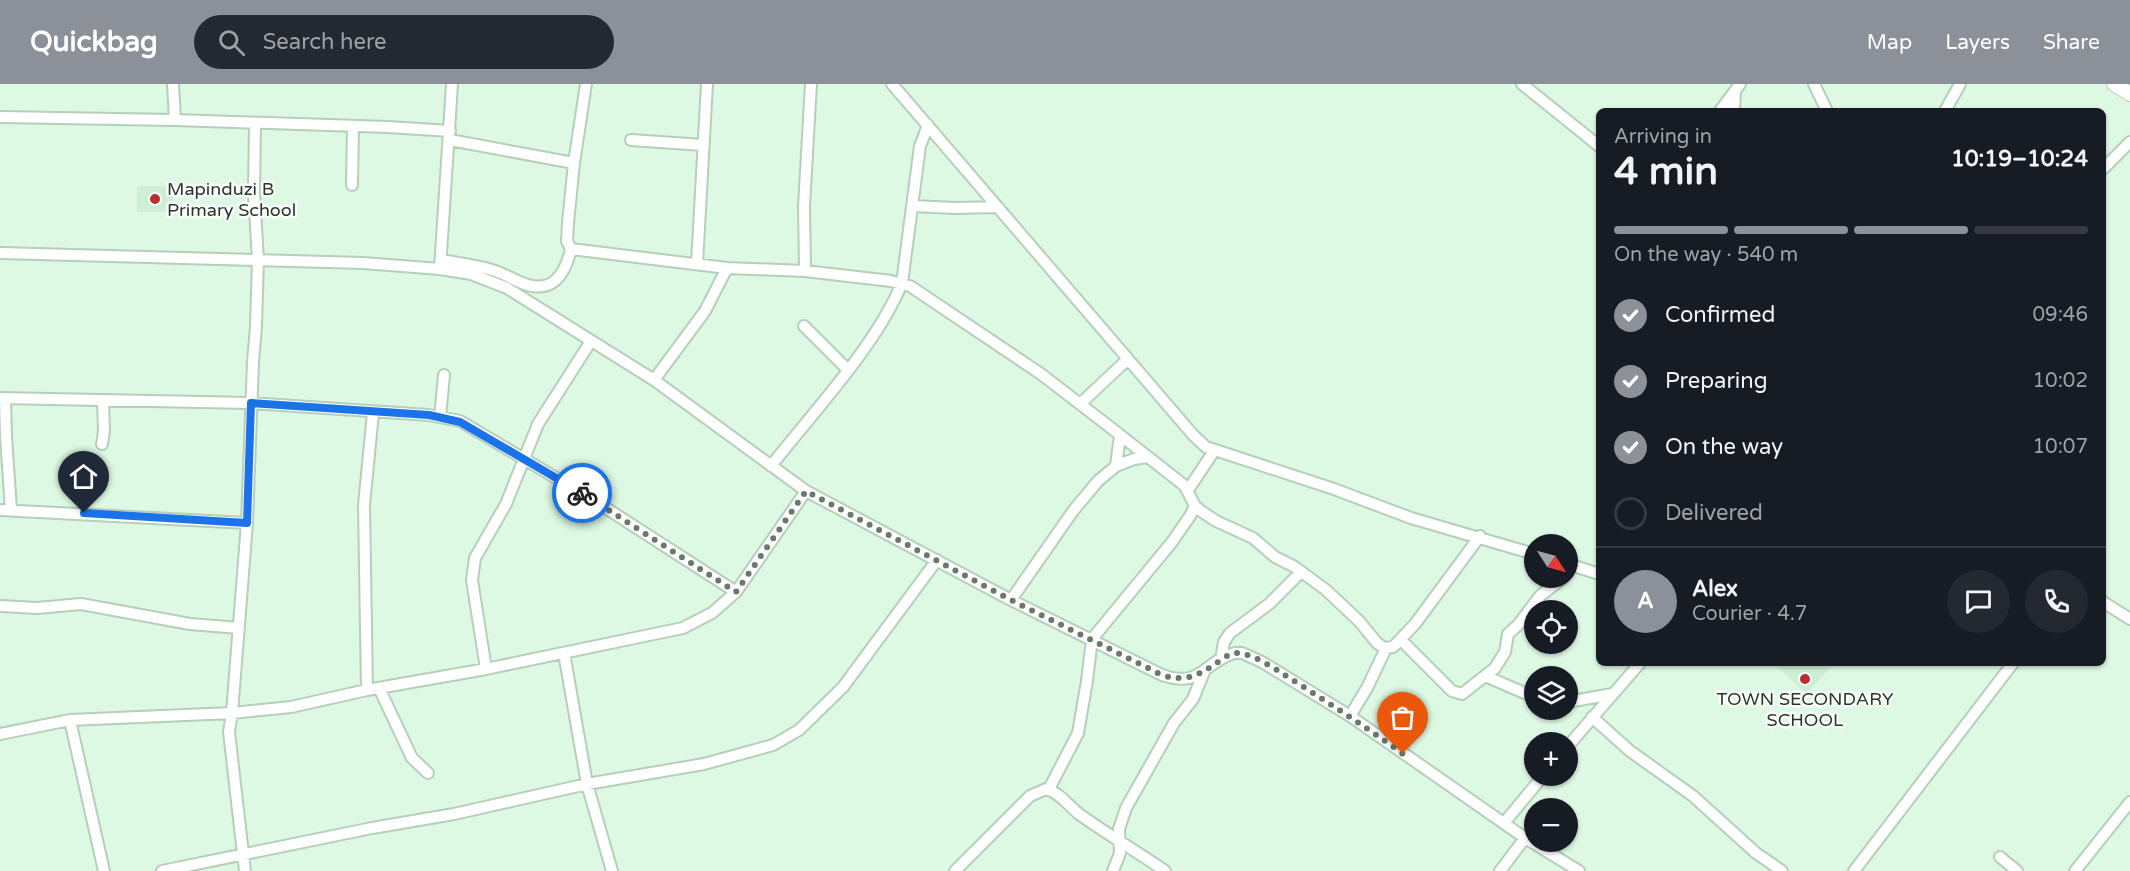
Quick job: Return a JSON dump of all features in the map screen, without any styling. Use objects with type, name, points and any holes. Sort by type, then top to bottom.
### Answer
[{"type":"main road","points":[[2114,84],[2130,94]]},
{"type":"street","points":[[173,84],[175,120]]},
{"type":"street","points":[[441,264],[453,84]]},
{"type":"street","points":[[0,253],[441,264],[492,270],[532,286],[552,284],[558,279],[566,265],[571,249],[567,241],[574,163],[586,84]]},
{"type":"street","points":[[697,264],[707,84]]},
{"type":"street","points":[[805,271],[804,206],[811,84]]},
{"type":"street","points":[[892,84],[1194,436],[1206,447],[1334,489],[1412,518],[1524,551]]},
{"type":"street","points":[[1522,84],[1596,144]]},
{"type":"street","points":[[1814,84],[1826,108]]},
{"type":"street","points":[[1947,108],[1960,84]]},
{"type":"street","points":[[1722,108],[1735,88]]},
{"type":"street","points":[[1734,108],[1735,88]]},
{"type":"street","points":[[0,117],[353,126],[450,136],[574,163]]},
{"type":"street","points":[[245,871],[229,732],[247,523],[258,260],[254,192],[255,124]]},
{"type":"street","points":[[771,466],[848,369],[896,299],[903,283],[920,146],[928,125]]},
{"type":"street","points":[[352,185],[353,126]]},
{"type":"street","points":[[631,140],[704,145]]},
{"type":"street","points":[[2106,166],[2130,142]]},
{"type":"street","points":[[914,206],[998,207]]},
{"type":"street","points":[[571,249],[728,268],[805,271],[903,283],[951,312],[1041,374],[1188,490],[1195,506],[1216,521],[1253,538],[1275,557],[1291,565],[1326,590],[1359,621],[1377,643],[1386,648],[1393,647],[1401,640],[1439,593],[1480,536]]},
{"type":"street","points":[[441,264],[507,288],[654,380],[806,491],[1011,600],[1144,667],[1171,678],[1190,678],[1234,653],[1247,655],[1281,672],[1350,716],[1524,837]]},
{"type":"street","points":[[654,380],[705,311],[728,268]]},
{"type":"street","points":[[804,326],[848,369]]},
{"type":"street","points":[[486,669],[474,601],[472,570],[478,553],[506,504],[538,424],[591,341]]},
{"type":"street","points":[[1080,404],[1128,359]]},
{"type":"street","points":[[440,417],[444,375]]},
{"type":"street","points":[[247,523],[5,510],[6,436],[3,399],[251,403],[440,417],[470,426],[596,501],[736,592]]},
{"type":"street","points":[[102,444],[103,401]]},
{"type":"street","points":[[367,690],[364,505],[373,412]]},
{"type":"street","points":[[1116,466],[1120,435]]},
{"type":"street","points":[[1188,490],[1214,451]]},
{"type":"street","points":[[1011,600],[1073,511],[1098,481],[1116,466],[1128,461],[1148,458]]},
{"type":"street","points":[[0,734],[70,720],[232,713],[291,707],[379,687],[486,669],[683,628],[712,613],[736,592],[806,491]]},
{"type":"street","points":[[1049,789],[1078,733],[1088,681],[1092,639],[1172,542],[1195,506]]},
{"type":"street","points":[[162,871],[372,828],[454,814],[588,784],[731,758],[773,745],[789,737],[812,718],[843,687],[937,560]]},
{"type":"street","points":[[1578,568],[1596,573]]},
{"type":"street","points":[[1578,571],[1582,569]]},
{"type":"street","points":[[1221,659],[1224,642],[1230,633],[1269,604],[1301,572]]},
{"type":"street","points":[[1401,640],[1457,694],[1466,692],[1497,666],[1503,656],[1508,634],[1518,625],[1540,596],[1550,588]]},
{"type":"street","points":[[0,606],[37,608],[81,604],[190,624],[239,628]]},
{"type":"street","points":[[2106,604],[2130,619]]},
{"type":"street","points":[[1350,716],[1364,694],[1386,648]]},
{"type":"street","points":[[564,653],[588,784],[612,871]]},
{"type":"street","points":[[1578,734],[1637,666]]},
{"type":"street","points":[[1854,871],[2011,666]]},
{"type":"street","points":[[1113,871],[1120,854],[1119,829],[1126,808],[1177,719],[1193,699],[1204,672]]},
{"type":"street","points":[[1485,676],[1524,693]]},
{"type":"street","points":[[379,687],[412,758],[428,773]]},
{"type":"street","points":[[1578,700],[1612,694]]},
{"type":"street","points":[[1592,717],[1630,751],[1693,796],[1756,853],[1782,871]]},
{"type":"street","points":[[70,720],[104,871]]},
{"type":"street","points":[[1504,823],[1535,786]]},
{"type":"street","points":[[954,871],[1030,796],[1041,790],[1049,789],[1120,843],[1160,869]]},
{"type":"street","points":[[2075,871],[2130,802]]},
{"type":"street","points":[[1500,871],[1524,839]]},
{"type":"street","points":[[1548,852],[1580,871]]},
{"type":"street","points":[[2000,857],[2017,871]]},
{"type":"shaded area","name":"Mapinduzi B Primary School","points":[[137,186],[173,186],[173,212],[137,212]]},
{"type":"shaded area","name":"TOWN SECONDARY SCHOOL","points":[[1776,666],[1832,666],[1806,694]]},
{"type":"way so far","points":[[582,493],[736,592],[806,491],[832,507],[1011,600],[1162,675],[1180,679],[1190,678],[1204,672],[1230,654],[1239,652],[1247,655],[1281,672],[1350,716],[1403,754]]},
{"type":"place","name":"Mapinduzi B Primary School","points":[[155,199]]},
{"type":"place","name":"TOWN SECONDARY SCHOOL","points":[[1805,679]]},
{"type":"route","points":[[84,513],[247,523],[251,403],[443,417],[470,426],[582,493]]}]
